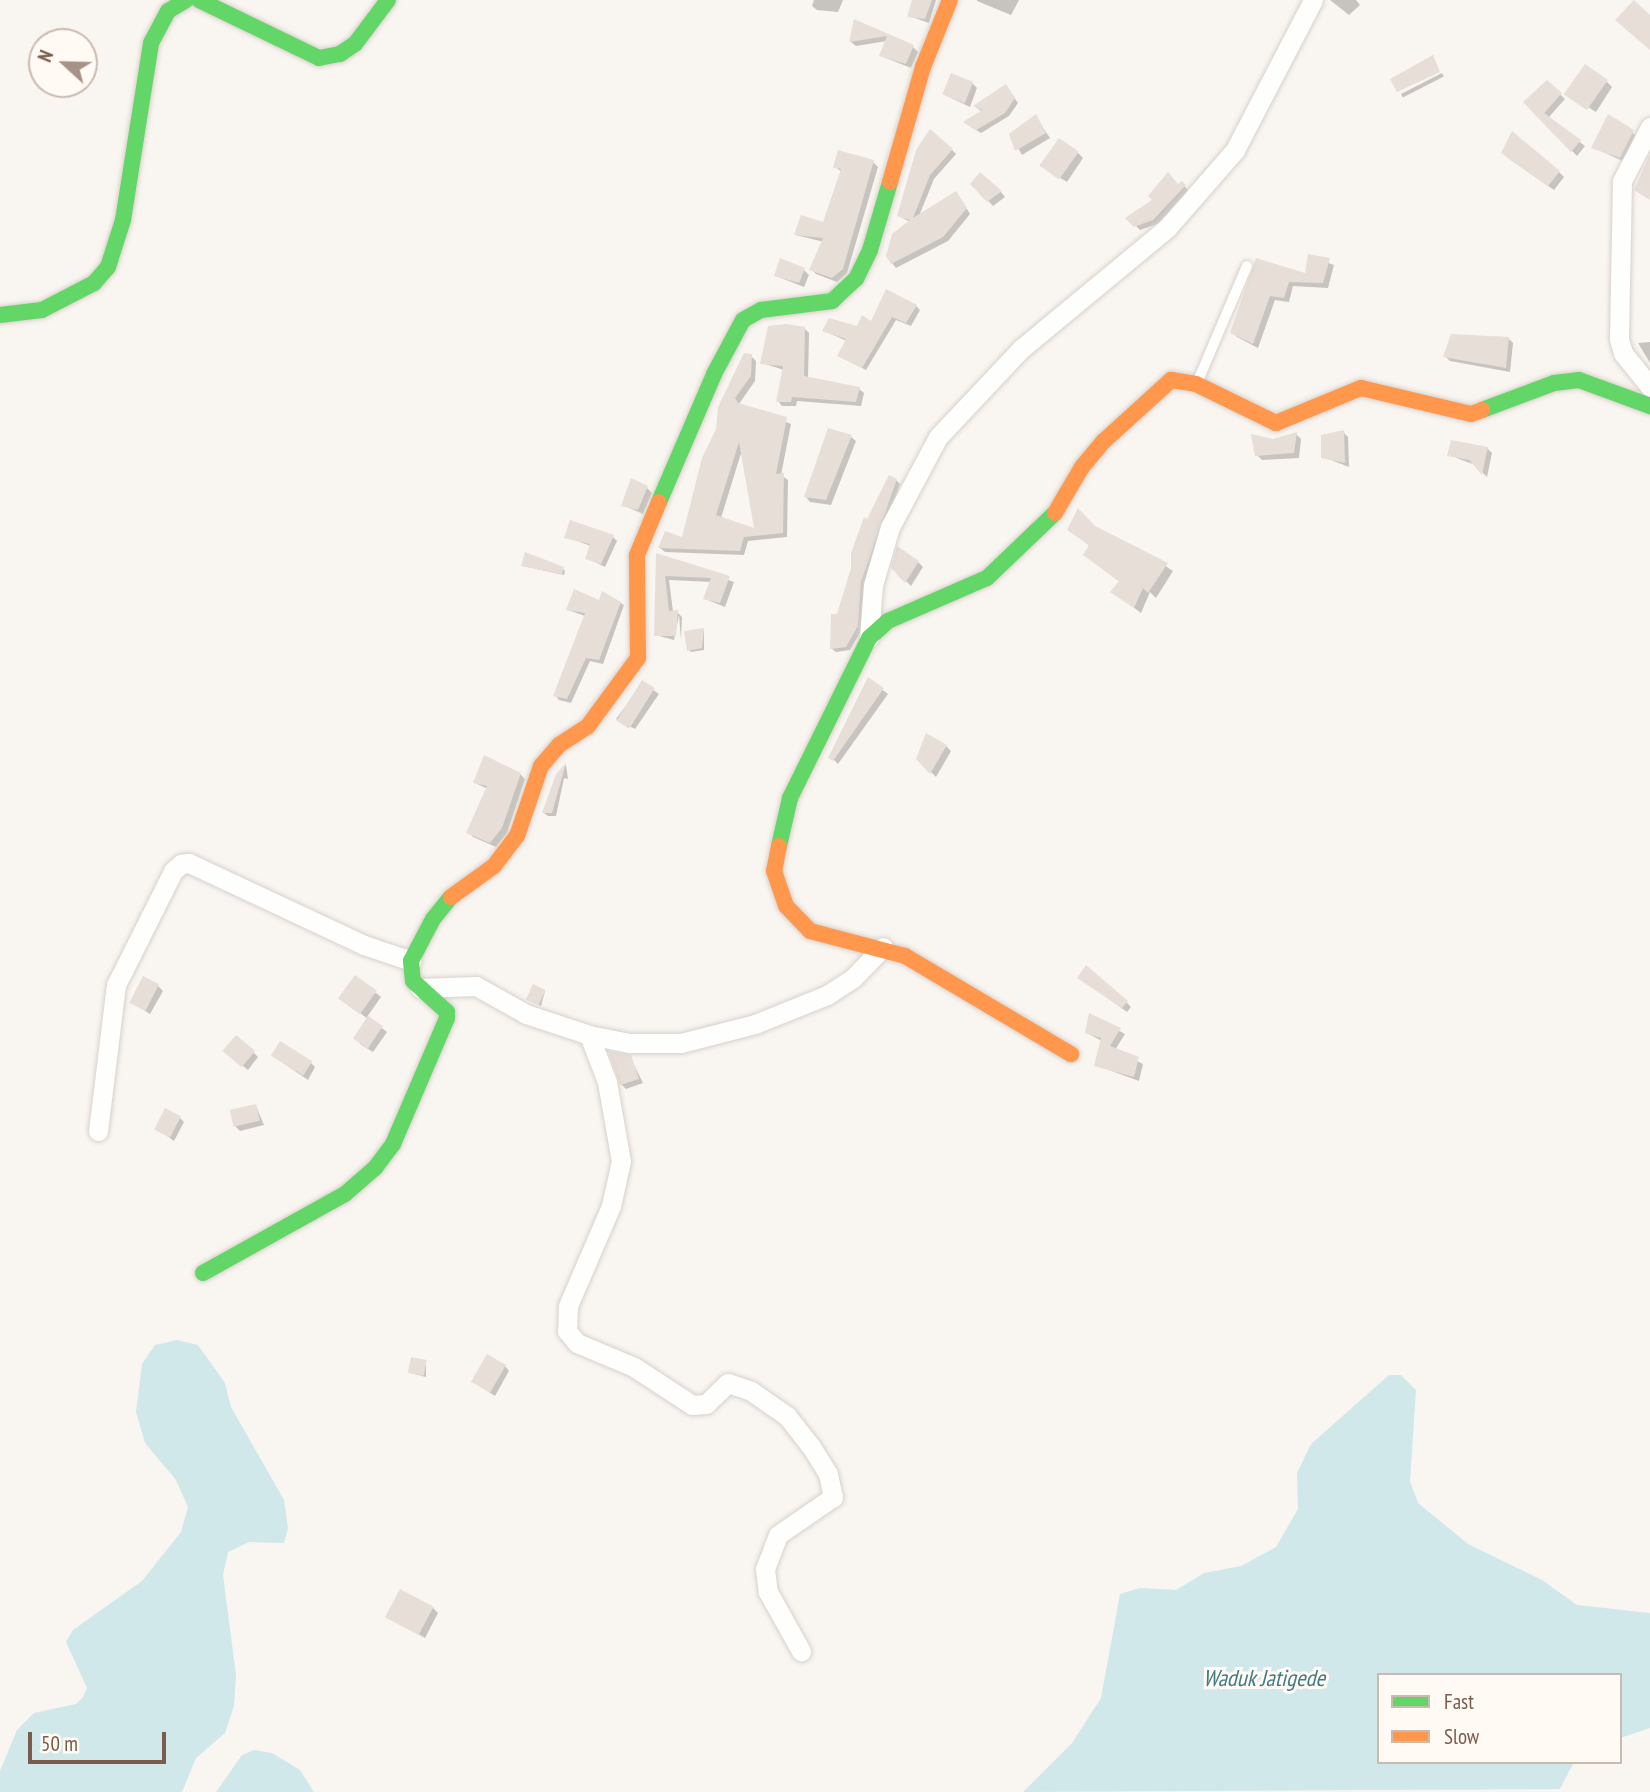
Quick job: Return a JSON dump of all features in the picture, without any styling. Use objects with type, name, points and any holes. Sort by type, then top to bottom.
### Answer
[{"type":"street","points":[[0,315],[42,310],[94,283],[108,267],[126,206],[151,43],[167,11],[186,0]]},
{"type":"street","points":[[199,0],[319,58],[355,44],[388,0]]},
{"type":"street","points":[[203,1273],[345,1194],[386,1156],[446,1025],[447,1012],[413,981],[411,961],[445,904],[494,866],[517,836],[541,766],[559,745],[588,726],[638,658],[637,555],[714,374],[743,320],[761,310],[832,301],[856,279],[870,250],[923,67],[950,0]]},
{"type":"street","points":[[869,638],[870,601],[890,527],[938,437],[1022,348],[1167,228],[1235,150],[1313,0]]},
{"type":"street","points":[[1650,127],[1622,181],[1619,339],[1623,353],[1650,387]]},
{"type":"street","points":[[1071,1054],[939,975],[883,947],[830,939],[797,922],[786,906],[774,871],[790,798],[869,638],[888,621],[987,578],[1057,512],[1082,467],[1104,441],[1171,380],[1196,384],[1262,420],[1276,423],[1361,388],[1471,414],[1554,383],[1579,380],[1650,406]]},
{"type":"street","points":[[98,1132],[116,985],[181,864],[189,863],[364,945],[411,961]]},
{"type":"street","points":[[420,988],[476,986],[526,1014],[589,1035],[654,1045],[730,1031],[827,995],[853,978],[883,947]]},
{"type":"street","points":[[589,1035],[607,1082],[621,1161],[611,1206],[568,1306],[567,1331],[577,1343],[634,1367],[692,1405],[706,1404],[728,1383],[751,1391],[787,1416],[810,1445],[828,1474],[833,1497],[778,1535],[765,1569],[768,1592],[801,1651]]},
{"type":"lane","points":[[1196,384],[1247,265]]},
{"type":"water","points":[[177,1340],[198,1345],[225,1383],[231,1407],[284,1500],[288,1528],[284,1543],[249,1542],[228,1552],[223,1575],[236,1675],[234,1706],[225,1733],[196,1758],[182,1792],[0,1792],[0,1771],[17,1730],[34,1713],[76,1704],[83,1697],[87,1688],[66,1642],[73,1630],[142,1581],[181,1532],[188,1507],[176,1480],[145,1443],[136,1412],[142,1364],[155,1345]]},
{"type":"water","name":"Waduk Jatigede","points":[[1389,1375],[1401,1375],[1416,1390],[1410,1481],[1418,1503],[1468,1544],[1542,1580],[1577,1605],[1650,1613],[1650,1728],[1622,1737],[1622,1673],[1377,1673],[1377,1764],[1573,1764],[1560,1789],[1023,1792],[1072,1743],[1101,1698],[1120,1594],[1140,1588],[1176,1590],[1204,1573],[1241,1566],[1276,1547],[1298,1509],[1297,1473],[1311,1444]]},
{"type":"water","points":[[254,1750],[272,1753],[300,1770],[314,1792],[216,1792],[242,1755]]},
{"type":"building","points":[[912,0],[932,0],[925,19],[907,17]]},
{"type":"building","points":[[1634,0],[1650,15],[1650,50],[1615,20]]},
{"type":"building","points":[[854,19],[914,45],[906,64],[879,56],[887,36],[849,42]]},
{"type":"building","points":[[1433,55],[1440,72],[1397,92],[1390,79]]},
{"type":"building","points":[[1585,64],[1608,80],[1587,110],[1564,94]]},
{"type":"building","points":[[951,73],[973,82],[965,103],[942,94]]},
{"type":"building","points":[[1547,80],[1562,93],[1539,119],[1523,102]]},
{"type":"building","points":[[1006,84],[1015,98],[1005,113],[976,130],[963,122],[982,110],[973,106]]},
{"type":"building","points":[[1544,113],[1581,140],[1571,152],[1539,119]]},
{"type":"building","points":[[1036,114],[1046,133],[1015,151],[1009,134]]},
{"type":"building","points":[[1608,114],[1634,130],[1620,158],[1591,148]]},
{"type":"building","points":[[930,129],[953,149],[930,175],[913,218],[956,191],[967,208],[943,237],[891,264],[886,256],[892,234],[910,220],[897,216],[916,150]]},
{"type":"building","points":[[1512,131],[1560,171],[1548,186],[1501,153]]},
{"type":"building","points":[[1059,138],[1079,152],[1059,180],[1039,166]]},
{"type":"building","points":[[838,150],[874,160],[843,269],[832,278],[809,270],[823,238],[794,235],[801,215],[823,222],[841,169],[833,168]]},
{"type":"building","points":[[1650,154],[1650,200],[1634,190]]},
{"type":"building","points":[[980,172],[1002,191],[987,202],[970,184]]},
{"type":"building","points":[[1168,172],[1178,184],[1182,181],[1186,185],[1153,220],[1134,227],[1125,218],[1152,200],[1148,196]]},
{"type":"building","points":[[1308,254],[1330,258],[1323,283],[1289,282],[1284,298],[1270,296],[1253,344],[1230,333],[1256,258],[1305,273]]},
{"type":"building","points":[[780,258],[805,268],[799,283],[774,276]]},
{"type":"building","points":[[886,289],[917,305],[906,323],[892,317],[862,368],[837,356],[846,339],[822,331],[829,318],[857,326],[862,315],[871,321]]},
{"type":"building","points":[[786,324],[805,327],[804,376],[860,387],[856,402],[792,397],[791,402],[776,402],[783,366],[760,364],[768,326]]},
{"type":"building","points":[[1451,334],[1509,337],[1506,368],[1443,357]]},
{"type":"building","points":[[744,353],[752,354],[751,376],[735,398],[738,403],[787,417],[776,474],[784,473],[783,533],[744,537],[740,551],[658,548],[665,531],[682,537],[702,458],[716,429],[718,407]],"holes":[[[739,442],[754,528],[716,515]]]},
{"type":"building","points":[[828,428],[852,435],[826,500],[804,497]]},
{"type":"building","points":[[1344,430],[1345,463],[1321,458],[1321,435]]},
{"type":"building","points":[[1297,432],[1294,453],[1255,456],[1251,434],[1273,439]]},
{"type":"building","points":[[1451,440],[1488,447],[1482,475],[1469,460],[1447,456]]},
{"type":"building","points":[[889,475],[897,479],[861,582],[858,626],[846,647],[830,649],[831,614],[837,614],[851,568],[851,553],[864,517],[867,519]]},
{"type":"building","points":[[631,478],[648,486],[638,510],[621,506]]},
{"type":"building","points":[[1078,508],[1095,526],[1168,563],[1148,593],[1143,588],[1134,608],[1110,592],[1119,581],[1083,555],[1089,545],[1067,530]]},
{"type":"building","points":[[570,520],[614,535],[601,564],[585,559],[590,544],[564,538]]},
{"type":"building","points":[[897,546],[919,561],[905,583],[891,568]]},
{"type":"building","points":[[525,552],[564,567],[562,574],[521,566]]},
{"type":"building","points":[[656,553],[730,576],[720,603],[703,599],[711,578],[665,576],[669,611],[678,610],[676,636],[654,636]]},
{"type":"building","points":[[574,589],[599,600],[602,591],[621,602],[599,660],[586,658],[567,699],[553,696],[585,613],[566,610]]},
{"type":"building","points":[[704,628],[702,648],[687,651],[684,631]]},
{"type":"building","points":[[868,677],[884,688],[833,761],[828,758]]},
{"type":"building","points":[[642,680],[655,688],[629,729],[617,721]]},
{"type":"building","points":[[926,733],[947,745],[930,774],[916,759]]},
{"type":"building","points":[[484,755],[521,773],[502,828],[490,843],[466,833],[487,786],[473,783]]},
{"type":"building","points":[[566,763],[552,813],[542,813],[556,774]]},
{"type":"building","points":[[1086,965],[1128,1001],[1122,1008],[1077,978]]},
{"type":"building","points":[[355,975],[377,991],[360,1014],[338,998]]},
{"type":"building","points":[[143,976],[159,984],[145,1011],[129,1003]]},
{"type":"building","points":[[533,984],[546,990],[539,1005],[526,999]]},
{"type":"building","points":[[1089,1013],[1121,1028],[1110,1046],[1139,1057],[1134,1077],[1094,1066],[1101,1038],[1085,1033]]},
{"type":"building","points":[[368,1016],[383,1026],[368,1048],[353,1038]]},
{"type":"building","points":[[236,1035],[255,1051],[242,1067],[223,1051]]},
{"type":"building","points":[[280,1041],[312,1061],[303,1076],[271,1055]]},
{"type":"building","points":[[608,1051],[631,1055],[639,1079],[620,1085]]},
{"type":"building","points":[[256,1104],[260,1121],[234,1127],[230,1110]]},
{"type":"building","points":[[165,1108],[181,1116],[170,1138],[154,1129]]},
{"type":"building","points":[[487,1354],[506,1365],[490,1393],[471,1382]]},
{"type":"building","points":[[411,1357],[427,1360],[424,1376],[408,1373]]},
{"type":"building","points":[[400,1589],[434,1607],[419,1635],[385,1617]]},
{"type":"traffic: fast","points":[[0,315],[42,310],[94,283],[108,267],[123,220],[151,43],[168,11],[186,0]]},
{"type":"traffic: fast","points":[[199,0],[319,58],[340,54],[355,44],[388,0]]},
{"type":"traffic: fast","points":[[659,502],[714,374],[743,320],[761,310],[832,301],[856,279],[870,250],[890,182]]},
{"type":"traffic: fast","points":[[1482,410],[1554,383],[1579,380],[1650,406]]},
{"type":"traffic: fast","points":[[779,846],[790,798],[869,638],[888,621],[987,578],[1055,513]]},
{"type":"traffic: fast","points":[[203,1273],[345,1194],[375,1168],[393,1144],[447,1018],[447,1012],[413,981],[411,961],[433,919],[451,897]]},
{"type":"traffic: slow","points":[[890,182],[923,67],[950,0]]},
{"type":"traffic: slow","points":[[1055,513],[1082,467],[1104,441],[1171,380],[1196,384],[1276,423],[1361,388],[1471,414],[1482,410]]},
{"type":"traffic: slow","points":[[451,897],[494,866],[517,836],[541,766],[559,745],[588,726],[638,658],[637,555],[659,502]]},
{"type":"traffic: slow","points":[[779,846],[774,871],[786,906],[810,931],[905,956],[1071,1054]]}]
